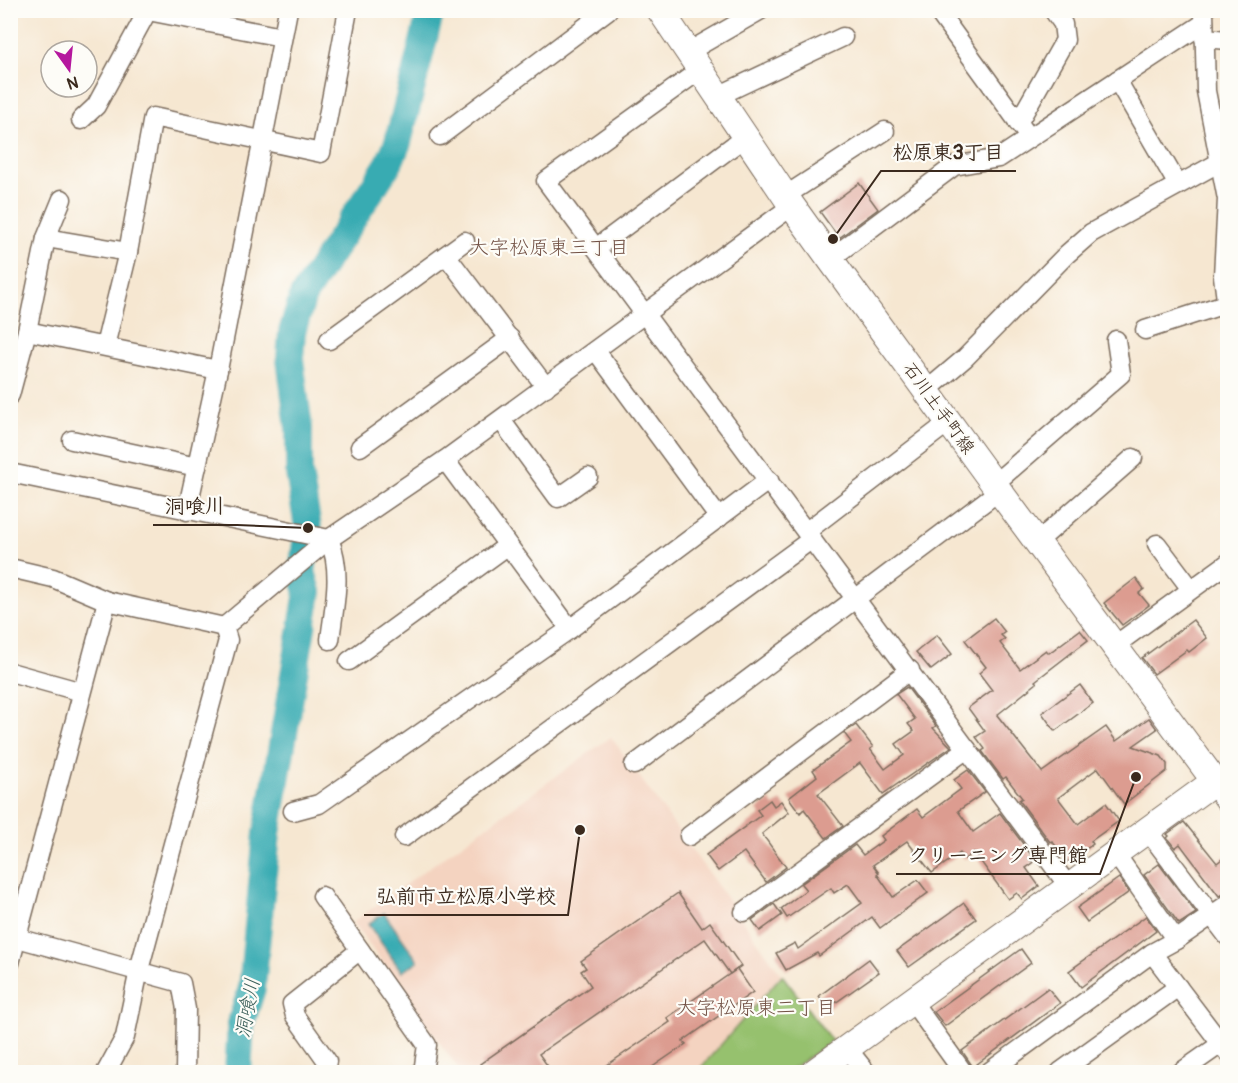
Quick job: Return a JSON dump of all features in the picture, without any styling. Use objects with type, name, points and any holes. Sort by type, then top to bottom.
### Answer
[{"type":"main road","name":"石川土手町線","points":[[660,10],[788,201],[996,487],[1221,790]]},
{"type":"main road","points":[[814,1072],[1147,830],[1221,790]]},
{"type":"street","points":[[187,511],[218,370],[288,10]]},
{"type":"street","points":[[105,346],[128,252],[153,117],[321,153],[348,10]]},
{"type":"street","points":[[440,136],[608,10]]},
{"type":"street","points":[[761,10],[546,181],[1069,887]]},
{"type":"street","points":[[937,10],[1023,130]]},
{"type":"street","points":[[830,259],[954,166],[999,158],[1023,130],[1065,40],[1063,24],[1053,10]]},
{"type":"street","points":[[81,120],[96,106],[148,11],[282,37]]},
{"type":"street","points":[[1023,130],[1117,80],[1204,24]]},
{"type":"street","points":[[1204,24],[1227,40]]},
{"type":"street","points":[[1145,330],[1226,309],[1227,199],[1221,150],[1206,91],[1204,24]]},
{"type":"street","points":[[718,96],[843,36]]},
{"type":"street","points":[[1117,80],[1178,185]]},
{"type":"street","points":[[224,627],[329,539],[446,460],[596,351],[788,201],[885,130]]},
{"type":"street","points":[[596,248],[746,137]]},
{"type":"street","points":[[926,391],[965,358],[1067,254],[1091,233],[1178,185],[1221,150]]},
{"type":"street","points":[[10,395],[27,331],[46,238],[62,199]]},
{"type":"street","points":[[46,238],[128,252]]},
{"type":"street","points":[[329,340],[465,241]]},
{"type":"street","points":[[446,255],[546,387]]},
{"type":"street","points":[[27,331],[218,370]]},
{"type":"street","points":[[360,447],[510,339]]},
{"type":"street","points":[[634,765],[856,598],[996,487],[1120,374],[1116,340]]},
{"type":"street","points":[[596,351],[719,518]]},
{"type":"street","points":[[501,420],[558,498],[588,477]]},
{"type":"street","points":[[404,837],[810,535],[949,422]]},
{"type":"street","points":[[72,440],[197,467]]},
{"type":"street","points":[[1037,542],[1133,458]]},
{"type":"street","points":[[446,460],[570,629]]},
{"type":"street","points":[[10,473],[329,539]]},
{"type":"street","points":[[293,811],[319,804],[570,629],[769,480]]},
{"type":"street","points":[[329,539],[335,554],[338,579],[330,640]]},
{"type":"street","points":[[1158,544],[1191,589]]},
{"type":"street","points":[[349,661],[507,546]]},
{"type":"street","points":[[1114,646],[1227,563]]},
{"type":"street","points":[[10,568],[53,578],[107,601],[224,627]]},
{"type":"street","points":[[10,963],[14,938],[107,601]]},
{"type":"street","points":[[106,1072],[125,1037],[139,970],[228,640],[224,627]]},
{"type":"street","points":[[690,836],[910,670]]},
{"type":"street","points":[[10,672],[82,692]]},
{"type":"street","points":[[744,912],[967,749]]},
{"type":"street","points":[[1147,830],[1227,937]]},
{"type":"street","points":[[1115,853],[1176,940]]},
{"type":"street","points":[[322,896],[427,1045],[423,1072]]},
{"type":"street","points":[[989,1072],[1152,953],[1176,940],[1227,904]]},
{"type":"street","points":[[14,938],[181,983],[186,1009],[185,1072]]},
{"type":"street","points":[[326,1072],[327,1061],[295,1016],[292,1004],[360,950]]},
{"type":"street","points":[[1152,953],[1225,1045],[1181,1072]]},
{"type":"street","points":[[1060,1072],[1178,987]]},
{"type":"street","points":[[912,1001],[963,1072]]},
{"type":"street","points":[[847,1048],[866,1072]]},
{"type":"shaded area","points":[[611,737],[781,974],[696,1072],[461,1072],[353,922]]},
{"type":"green space","points":[[782,975],[832,1041],[787,1072],[697,1072]]},
{"type":"water","points":[[384,913],[418,961],[402,972],[368,924]]},
{"type":"building","points":[[859,183],[878,209],[839,238],[820,212]]},
{"type":"building","points":[[1136,578],[1144,589],[1139,593],[1149,605],[1122,625],[1104,603]]},
{"type":"building","points":[[994,618],[1005,632],[1001,635],[1005,639],[1000,643],[1020,669],[1046,650],[1049,653],[1080,630],[1088,640],[1035,681],[1037,683],[997,715],[1042,772],[1106,727],[1116,741],[1149,718],[1157,729],[1133,746],[1161,756],[1167,764],[1167,771],[1124,804],[1098,768],[1058,798],[1078,824],[1106,803],[1119,821],[1091,841],[1093,844],[1068,862],[1019,800],[1022,798],[1006,777],[1003,779],[982,751],[985,749],[976,737],[985,731],[968,708],[992,690],[979,673],[986,667],[965,640]]},
{"type":"building","points":[[1193,620],[1207,638],[1154,674],[1142,658]]},
{"type":"building","points":[[937,635],[952,654],[931,670],[916,652]]},
{"type":"building","points":[[1080,685],[1093,703],[1055,731],[1042,713]]},
{"type":"building","points":[[907,687],[936,726],[933,728],[951,747],[883,794],[860,763],[818,794],[843,826],[826,838],[804,809],[800,813],[789,798],[817,776],[813,770],[851,742],[844,733],[856,725],[873,747],[870,749],[885,769],[904,755],[896,744],[914,731],[908,724],[915,719],[896,694]]},
{"type":"building","points":[[968,770],[985,792],[958,811],[973,832],[1000,813],[1032,856],[1029,858],[1033,863],[1026,868],[1039,886],[1022,899],[1017,893],[1008,899],[974,852],[965,859],[960,853],[932,873],[907,841],[873,865],[893,897],[918,880],[928,893],[880,928],[872,917],[819,956],[817,953],[786,970],[776,953],[795,943],[798,949],[862,903],[848,884],[834,893],[831,888],[787,918],[781,909],[806,890],[801,884],[855,845],[863,855],[884,840],[881,836],[917,809],[923,817],[961,789],[954,780]]},
{"type":"building","points":[[770,800],[774,806],[781,801],[789,812],[762,834],[786,867],[766,882],[744,852],[718,871],[706,855],[761,815],[757,810]]},
{"type":"building","points":[[1184,822],[1217,863],[1227,855],[1227,893],[1219,896],[1180,844],[1175,848],[1167,838],[1169,836],[1167,834]]},
{"type":"building","points":[[1159,864],[1196,913],[1179,924],[1144,875]]},
{"type":"building","points":[[1119,878],[1129,892],[1087,922],[1077,908]]},
{"type":"building","points":[[678,893],[702,928],[710,922],[741,966],[730,974],[705,939],[539,1054],[552,1072],[486,1072],[480,1064],[591,986],[581,971],[586,968],[581,961]]},
{"type":"building","points":[[964,903],[976,919],[909,967],[897,951]]},
{"type":"building","points":[[774,904],[782,915],[760,931],[752,920]]},
{"type":"building","points":[[1146,916],[1156,931],[1081,987],[1069,971]]},
{"type":"building","points":[[1021,949],[1031,963],[945,1026],[934,1012]]},
{"type":"building","points":[[869,959],[879,972],[828,1008],[819,996]]},
{"type":"building","points":[[737,969],[753,992],[683,1041],[686,1044],[645,1072],[597,1072],[670,1022],[667,1018]]},
{"type":"building","points":[[1048,988],[1060,1003],[973,1067],[962,1051]]},
{"type":"waterway","name":"洞喰川","points":[[238,1072],[241,1023],[252,988],[267,833],[308,592],[302,572],[308,528],[299,473],[299,428],[290,359],[292,332],[303,296],[389,163],[398,142],[431,10]]},
{"type":"place","name":"松原東3丁目","points":[[833,239]]},
{"type":"place","name":"洞喰川","points":[[308,528]]},
{"type":"place","name":"クリーニング専門館","points":[[1136,777]]},
{"type":"place","name":"弘前市立松原小学校","points":[[580,830]]},
{"type":"district","name":"大字松原東三丁目","points":[[549,247]]},
{"type":"district","name":"大字松原東二丁目","points":[[756,1007]]}]
